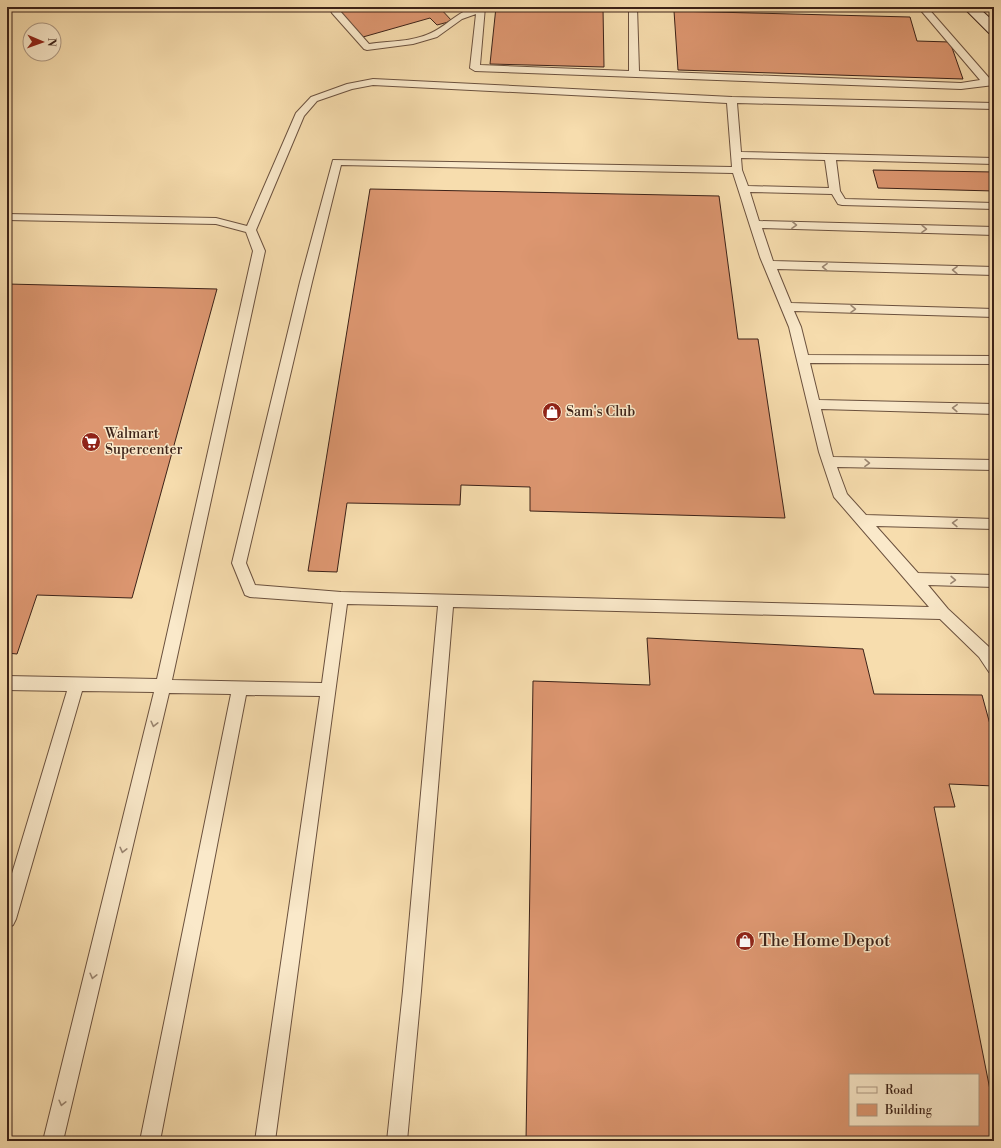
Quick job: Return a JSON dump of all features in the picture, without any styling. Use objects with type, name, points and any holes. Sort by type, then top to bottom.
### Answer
[{"type":"main road","points":[[970,7],[994,30]]},
{"type":"lane","points":[[337,7],[335,12],[366,47],[413,41],[434,35],[459,17],[481,8],[475,68],[961,86],[990,82]]},
{"type":"lane","points":[[633,7],[634,74]]},
{"type":"lane","points":[[922,7],[990,82]]},
{"type":"lane","points":[[53,1141],[163,686],[259,251],[251,230],[299,115],[314,99],[350,86],[373,82],[732,100],[994,106]]},
{"type":"lane","points":[[732,100],[737,170],[770,265],[786,308],[795,327],[828,462],[841,497],[863,520],[943,613],[989,653],[994,667]]},
{"type":"lane","points":[[736,155],[994,161]]},
{"type":"lane","points":[[830,157],[835,191],[842,202],[994,206]]},
{"type":"lane","points":[[737,170],[337,162],[306,282],[239,563],[250,591],[341,598],[943,613]]},
{"type":"lane","points":[[743,188],[835,191]]},
{"type":"lane","points":[[7,217],[216,221],[251,230]]},
{"type":"lane","points":[[755,224],[994,231]]},
{"type":"lane","points":[[770,265],[994,271]]},
{"type":"lane","points":[[786,308],[994,313]]},
{"type":"lane","points":[[802,359],[994,360]]},
{"type":"lane","points":[[813,404],[994,409]]},
{"type":"lane","points":[[828,462],[994,465]]},
{"type":"lane","points":[[863,520],[994,524]]},
{"type":"lane","points":[[914,578],[994,581]]},
{"type":"lane","points":[[265,1141],[341,598]]},
{"type":"lane","points":[[397,1141],[412,991],[446,601]]},
{"type":"lane","points":[[7,683],[328,690]]},
{"type":"lane","points":[[7,919],[76,685]]},
{"type":"lane","points":[[150,1141],[240,688]]},
{"type":"building","points":[[349,7],[439,7],[452,21],[437,25],[430,18],[363,37],[339,10]]},
{"type":"building","points":[[496,7],[603,8],[604,67],[490,64]]},
{"type":"building","points":[[674,11],[910,17],[917,41],[950,42],[963,79],[678,70]]},
{"type":"building","points":[[873,170],[994,172],[994,191],[878,188]]},
{"type":"building","name":"Sam's Club","points":[[370,189],[719,196],[738,339],[758,339],[785,518],[530,511],[530,487],[461,485],[460,505],[347,503],[337,572],[308,571]]},
{"type":"building","name":"Walmart Supercenter","points":[[7,284],[217,289],[132,598],[37,595],[17,654],[7,653]]},
{"type":"building","name":"The Home Depot","points":[[647,638],[863,649],[874,694],[982,695],[994,739],[994,786],[949,784],[955,807],[934,807],[994,1110],[994,1141],[526,1141],[533,681],[650,685]]},
{"type":"place","name":"Sam's Club","points":[[552,412]]},
{"type":"place","name":"Walmart Supercenter","points":[[91,442]]},
{"type":"place","name":"The Home Depot","points":[[745,941]]}]
